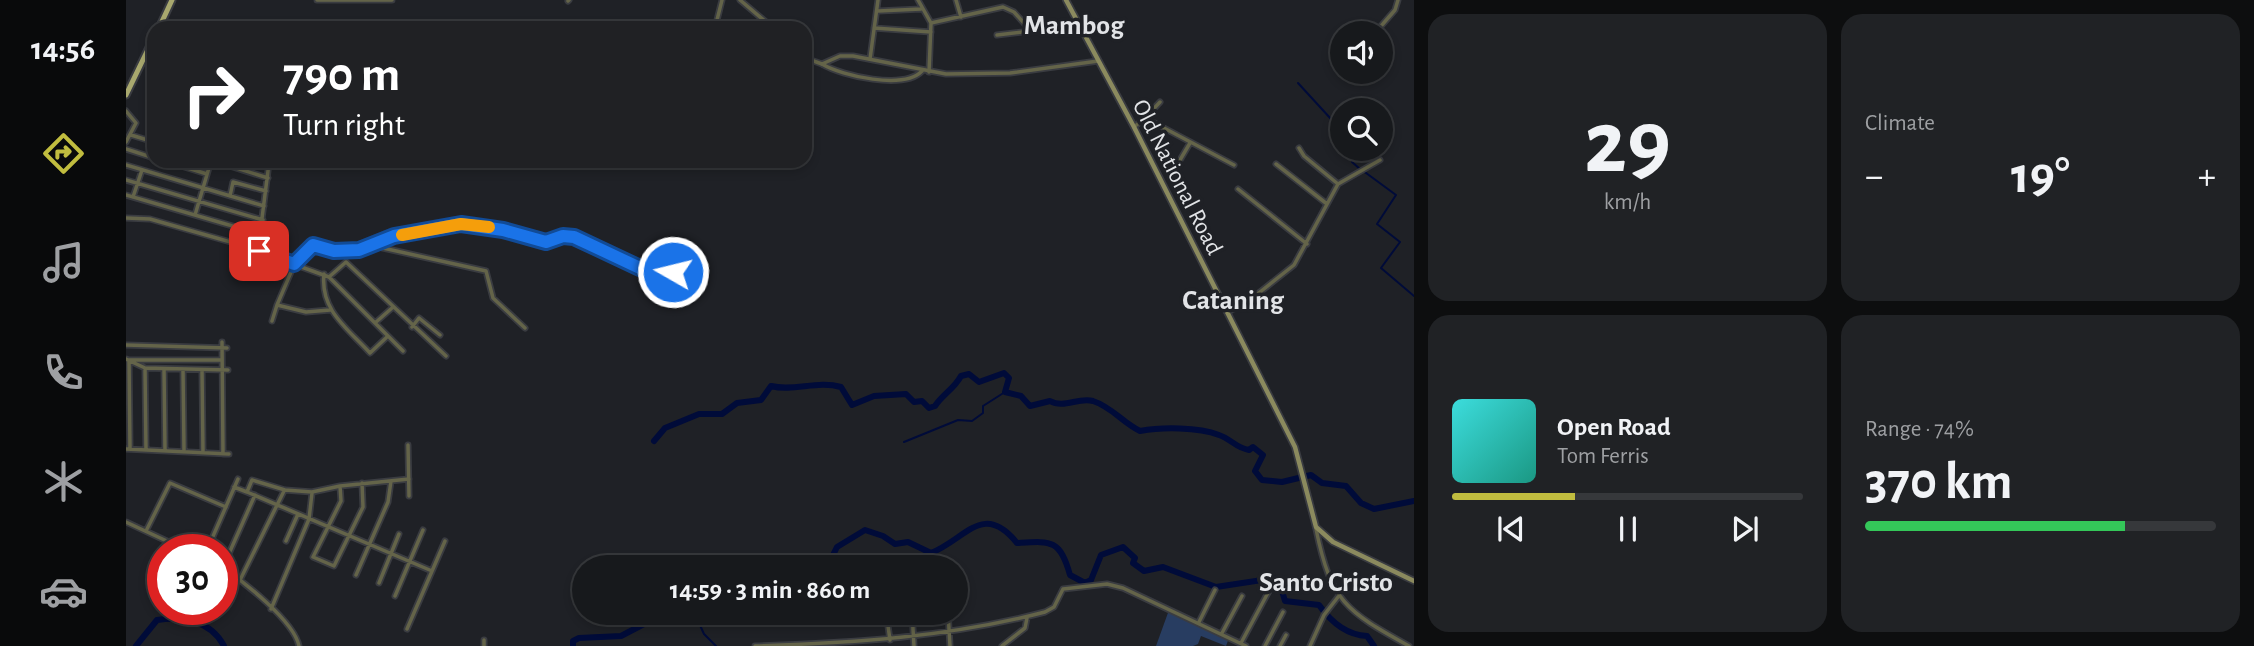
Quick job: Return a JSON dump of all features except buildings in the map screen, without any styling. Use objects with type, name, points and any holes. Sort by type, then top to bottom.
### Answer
[{"type":"main road","points":[[162,21],[172,0]]},
{"type":"main road","name":"Old National Road","points":[[1066,0],[1134,127],[1295,447],[1316,527]]},
{"type":"main road","points":[[126,95],[147,52]]},
{"type":"main road","points":[[1316,527],[1334,542],[1414,581]]},
{"type":"street","points":[[317,0],[392,0]]},
{"type":"street","points":[[717,21],[722,0]]},
{"type":"street","points":[[740,0],[765,21]]},
{"type":"street","points":[[870,59],[878,0]]},
{"type":"street","points":[[918,0],[931,23],[929,72]]},
{"type":"street","points":[[956,0],[961,17]]},
{"type":"street","points":[[1385,21],[1395,10],[1398,0]]},
{"type":"street","points":[[931,23],[1006,8],[1031,31]]},
{"type":"street","points":[[877,11],[921,9]]},
{"type":"street","points":[[997,35],[1077,21]]},
{"type":"street","points":[[874,28],[932,32]]},
{"type":"street","points":[[822,64],[840,56],[870,59],[929,72],[1010,73],[1098,61]]},
{"type":"street","points":[[812,60],[855,78],[915,77],[922,71]]},
{"type":"street","points":[[1134,127],[1160,103]]},
{"type":"street","points":[[126,110],[136,123],[126,142]]},
{"type":"street","points":[[1145,118],[1234,164]]},
{"type":"street","points":[[131,135],[147,140]]},
{"type":"street","points":[[1180,160],[1190,143]]},
{"type":"street","points":[[1299,148],[1304,156],[1338,184]]},
{"type":"street","points":[[126,149],[147,156]]},
{"type":"street","points":[[1227,312],[1245,304],[1289,271],[1307,244],[1338,184],[1379,161]]},
{"type":"street","points":[[1276,164],[1327,205]]},
{"type":"street","points":[[126,165],[264,206]]},
{"type":"street","points":[[188,168],[207,174]]},
{"type":"street","points":[[195,215],[209,168]]},
{"type":"street","points":[[240,168],[268,178]]},
{"type":"street","points":[[126,195],[260,234],[269,168]]},
{"type":"street","points":[[133,197],[142,170]]},
{"type":"street","points":[[126,180],[263,220]]},
{"type":"street","points":[[230,196],[233,182],[266,191]]},
{"type":"street","points":[[1238,189],[1307,244]]},
{"type":"street","points":[[126,218],[168,224],[324,274],[403,351]]},
{"type":"street","points":[[272,321],[294,264],[313,245],[341,252],[372,246],[394,236],[470,224],[546,242],[563,236],[574,237],[640,268],[658,273],[673,272]]},
{"type":"street","points":[[372,246],[486,271],[494,299],[525,328]]},
{"type":"street","points":[[330,277],[346,262],[412,327],[446,356]]},
{"type":"street","points":[[324,274],[322,292],[330,310],[370,353],[388,336]]},
{"type":"street","points":[[276,305],[306,312],[330,310]]},
{"type":"street","points":[[375,323],[392,307]]},
{"type":"street","points":[[412,327],[419,318],[440,335]]},
{"type":"street","points":[[126,345],[224,346],[223,454]]},
{"type":"street","points":[[127,360],[222,360]]},
{"type":"street","points":[[127,360],[145,368],[228,370]]},
{"type":"street","points":[[127,360],[128,449],[229,454]]},
{"type":"street","points":[[145,368],[146,450]]},
{"type":"street","points":[[164,369],[165,451]]},
{"type":"street","points":[[183,370],[184,452]]},
{"type":"street","points":[[202,370],[203,452]]},
{"type":"street","points":[[408,445],[409,496]]},
{"type":"street","points":[[214,534],[238,479]]},
{"type":"street","points":[[247,492],[252,480],[285,490],[312,492],[362,483],[409,479]]},
{"type":"street","points":[[356,575],[388,502],[391,481]]},
{"type":"street","points":[[146,531],[170,482],[226,506]]},
{"type":"street","points":[[340,486],[341,501],[313,557],[334,566],[363,508],[362,483]]},
{"type":"street","points":[[234,487],[432,571]]},
{"type":"street","points":[[285,490],[240,580],[296,636],[299,646]]},
{"type":"street","points":[[271,609],[309,519],[312,492]]},
{"type":"street","points":[[238,534],[255,495]]},
{"type":"street","points":[[286,541],[298,514]]},
{"type":"street","points":[[126,522],[152,534]]},
{"type":"street","points":[[1316,527],[1326,574],[1338,597],[1357,615],[1409,646]]},
{"type":"street","points":[[395,596],[423,530]]},
{"type":"street","points":[[379,583],[399,534]]},
{"type":"street","points":[[407,629],[445,541]]},
{"type":"street","points":[[755,646],[873,644],[914,637],[1027,617],[1052,609],[1063,589],[1107,584],[1199,622],[1244,645],[1270,589]]},
{"type":"street","points":[[1199,622],[1215,590]]},
{"type":"street","points":[[1222,633],[1242,596]]},
{"type":"street","points":[[1310,646],[1325,613],[1338,597]]},
{"type":"street","points":[[1265,646],[1283,612]]},
{"type":"street","points":[[1002,646],[1025,628],[1027,617]]},
{"type":"street","points":[[888,625],[890,640]]},
{"type":"street","points":[[913,625],[914,646]]},
{"type":"street","points":[[950,625],[950,646]]},
{"type":"street","points":[[1280,646],[1286,635]]},
{"type":"street","points":[[484,640],[484,646]]},
{"type":"shaded area","points":[[1169,610],[1229,638],[1226,646],[1201,636],[1198,644],[1193,646],[1156,646]]},
{"type":"waterway","points":[[1298,83],[1330,118]]},
{"type":"waterway","points":[[1353,161],[1360,169]]},
{"type":"waterway","points":[[1362,170],[1396,195],[1377,224],[1400,242],[1381,268],[1414,296]]},
{"type":"waterway","points":[[654,441],[665,428],[699,414],[722,414],[737,403],[761,400],[771,386],[841,387],[852,405],[874,396],[906,394],[914,402],[922,401],[929,408],[935,406],[961,376],[969,374],[979,382],[1004,373],[1009,378],[1005,392],[1021,396],[1030,406],[1050,401],[1061,404],[1093,401],[1140,431],[1169,428],[1201,430],[1223,437],[1244,449],[1253,447],[1263,455],[1255,471],[1262,480],[1282,482],[1311,475],[1322,483],[1346,486],[1361,503],[1374,509],[1414,501]]},
{"type":"waterway","points":[[904,442],[958,420],[972,421],[983,413],[983,406],[1005,392]]},
{"type":"waterway","points":[[833,555],[837,547],[865,530],[883,536],[895,544],[908,542],[931,553],[974,527],[994,525],[1017,543],[1038,542],[1052,545],[1062,555],[1070,575],[1085,583],[1091,580],[1101,555],[1123,547],[1135,558],[1133,563],[1144,571],[1163,567],[1216,587],[1275,578],[1280,584],[1285,601],[1319,605],[1340,626],[1352,633],[1367,636],[1374,646]]},
{"type":"waterway","points":[[136,646],[157,620],[177,619],[204,626],[212,631],[224,646]]},
{"type":"waterway","points":[[573,646],[573,641],[579,638],[621,636],[642,625]]},
{"type":"waterway","points":[[700,625],[704,634],[716,646]]},
{"type":"slow traffic","points":[[402,235],[461,224],[489,227]]},
{"type":"district","name":"Mambog","points":[[1074,24]]},
{"type":"district","name":"Cataning","points":[[1233,299]]},
{"type":"district","name":"Santo Cristo","points":[[1326,581]]},
{"type":"route","points":[[259,251],[294,264],[308,247],[313,245],[349,252],[372,246],[389,237],[470,224],[546,242],[553,242],[563,236],[574,237],[640,268],[658,273],[673,272]]}]
